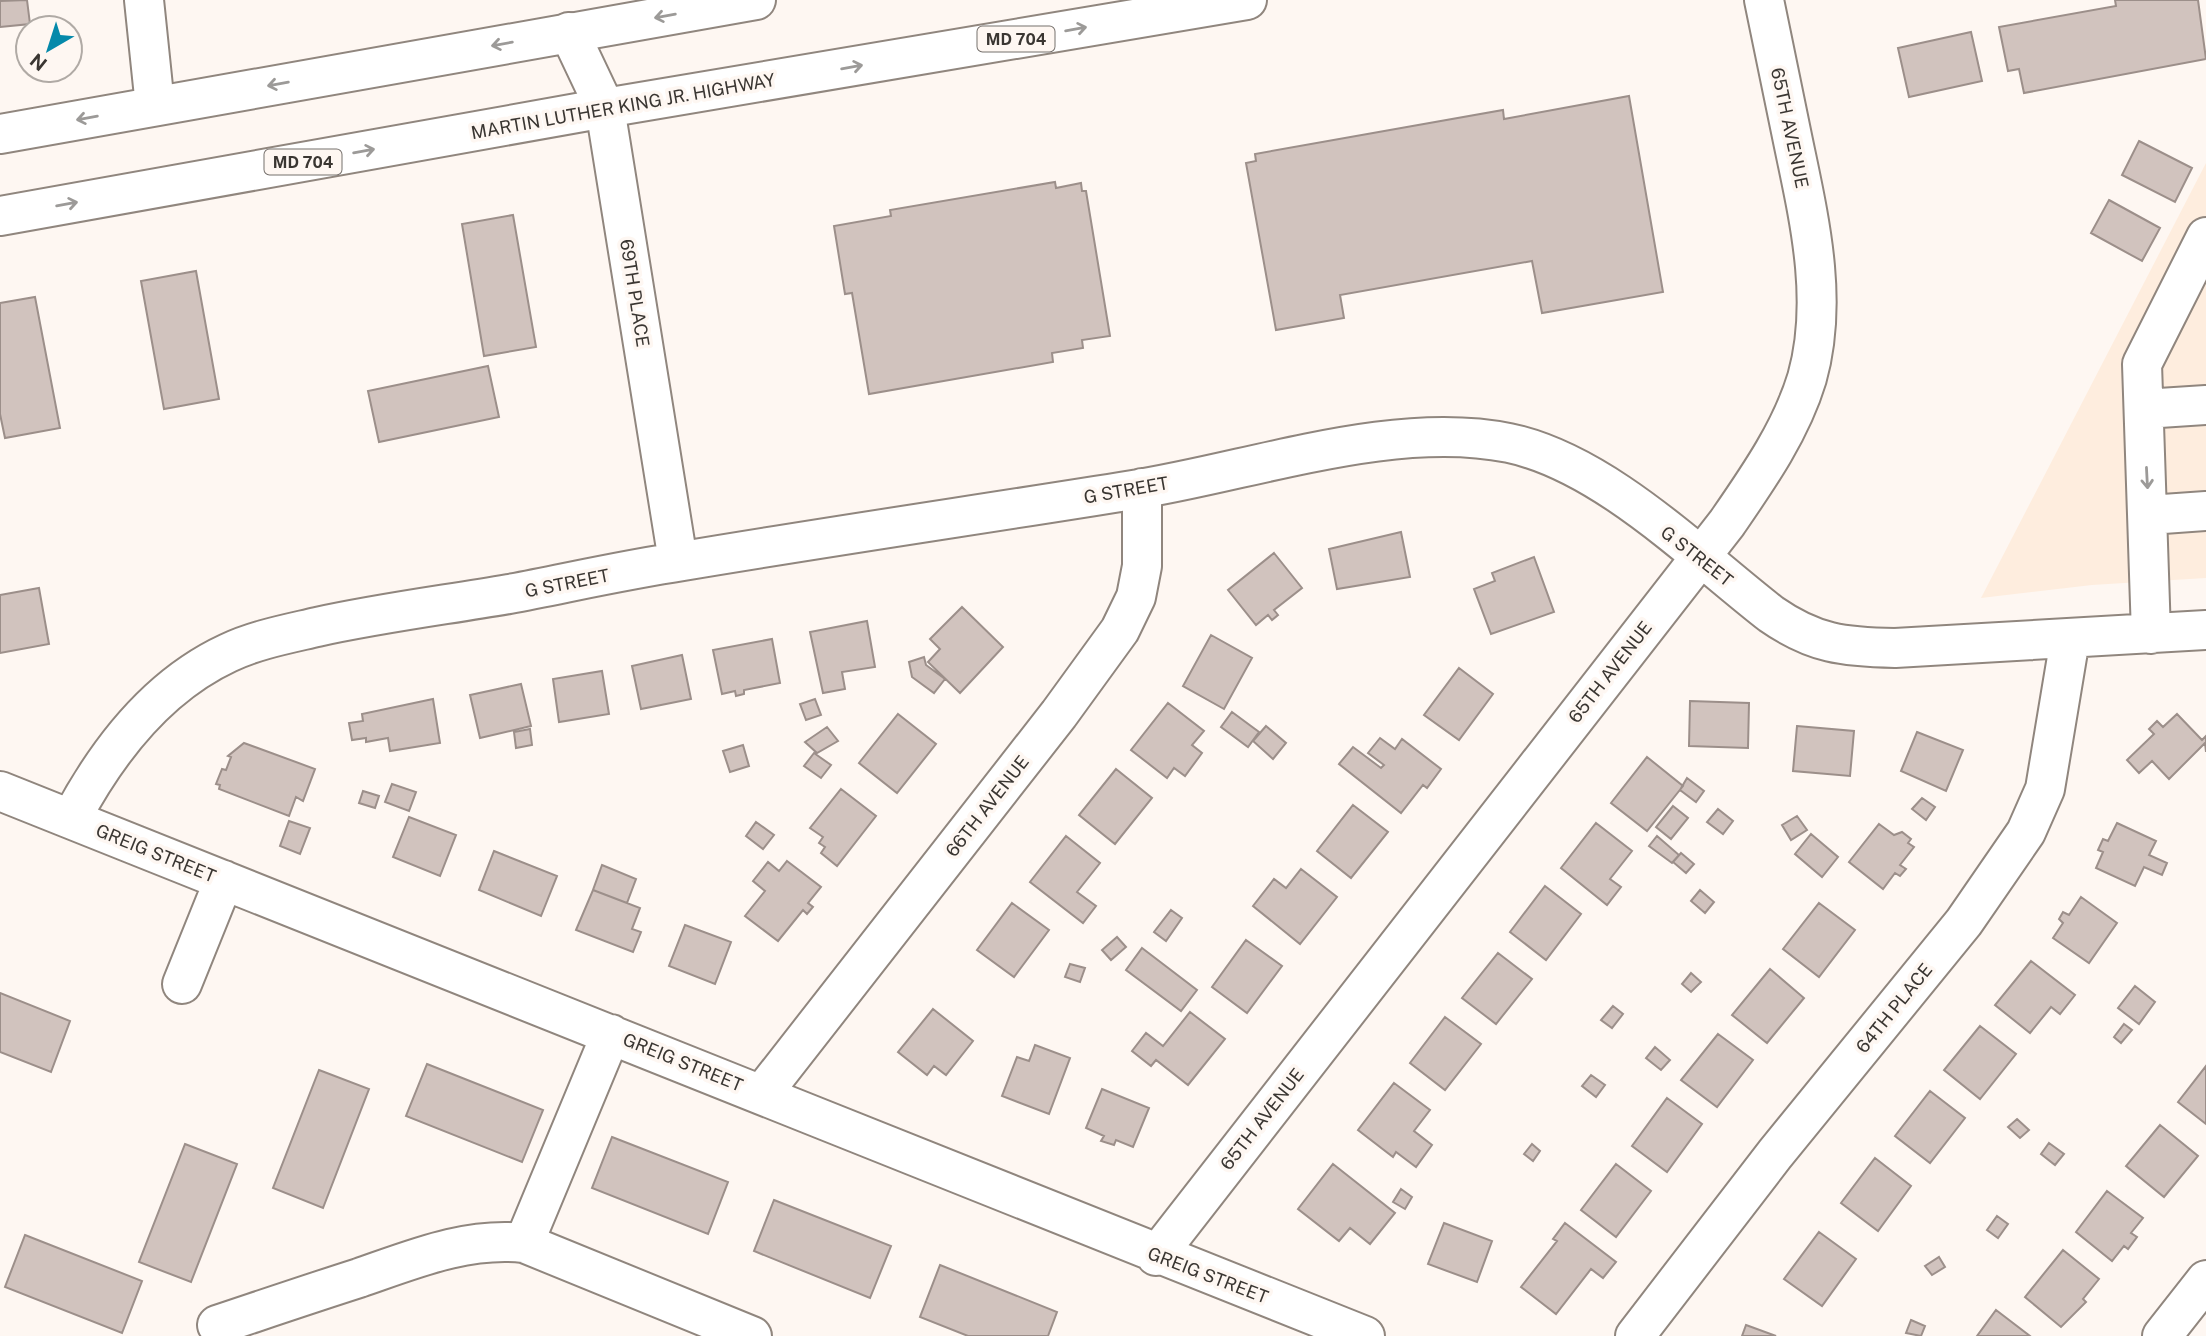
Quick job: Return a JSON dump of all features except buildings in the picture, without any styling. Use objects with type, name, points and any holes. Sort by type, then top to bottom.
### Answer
[{"type":"street","points":[[144,0],[155,106]]},
{"type":"street","points":[[0,134],[757,0]]},
{"type":"street","name":"MARTIN LUTHER KING JR. HIGHWAY","points":[[0,216],[605,108],[1247,0]]},
{"type":"street","name":"65TH AVENUE","points":[[1156,1255],[1744,499],[1790,423],[1807,378],[1814,338],[1816,268],[1764,0]]},
{"type":"street","name":"69TH PLACE","points":[[569,32],[605,108],[678,561]]},
{"type":"street","points":[[2151,634],[2142,364],[2206,237]]},
{"type":"street","points":[[2144,410],[2206,405]]},
{"type":"street","name":"G STREET","points":[[71,819],[92,778],[132,729],[199,668],[229,652],[288,633],[678,561],[1142,488],[1277,459],[1419,437],[1510,443],[1569,463],[1609,487],[1790,627],[1808,636],[1845,647],[1895,648],[2206,630]]},
{"type":"street","name":"66TH AVENUE","points":[[762,1094],[1059,714],[1120,629],[1136,597],[1142,566],[1142,488]]},
{"type":"street","points":[[2149,515],[2206,511]]},
{"type":"street","name":"64TH PLACE","points":[[1635,1336],[1775,1154],[1964,922],[2026,832],[2045,789],[2070,639]]},
{"type":"street","name":"GREIG STREET","points":[[0,791],[762,1094],[1156,1255],[1365,1336]]},
{"type":"street","points":[[182,984],[224,880]]},
{"type":"street","points":[[524,1243],[611,1034]]},
{"type":"street","points":[[217,1325],[466,1244],[494,1240],[524,1243],[752,1336]]},
{"type":"street","points":[[2162,1336],[2206,1280]]},
{"type":"shaded area","points":[[2206,163],[2206,578],[2092,585],[1981,598]]}]
